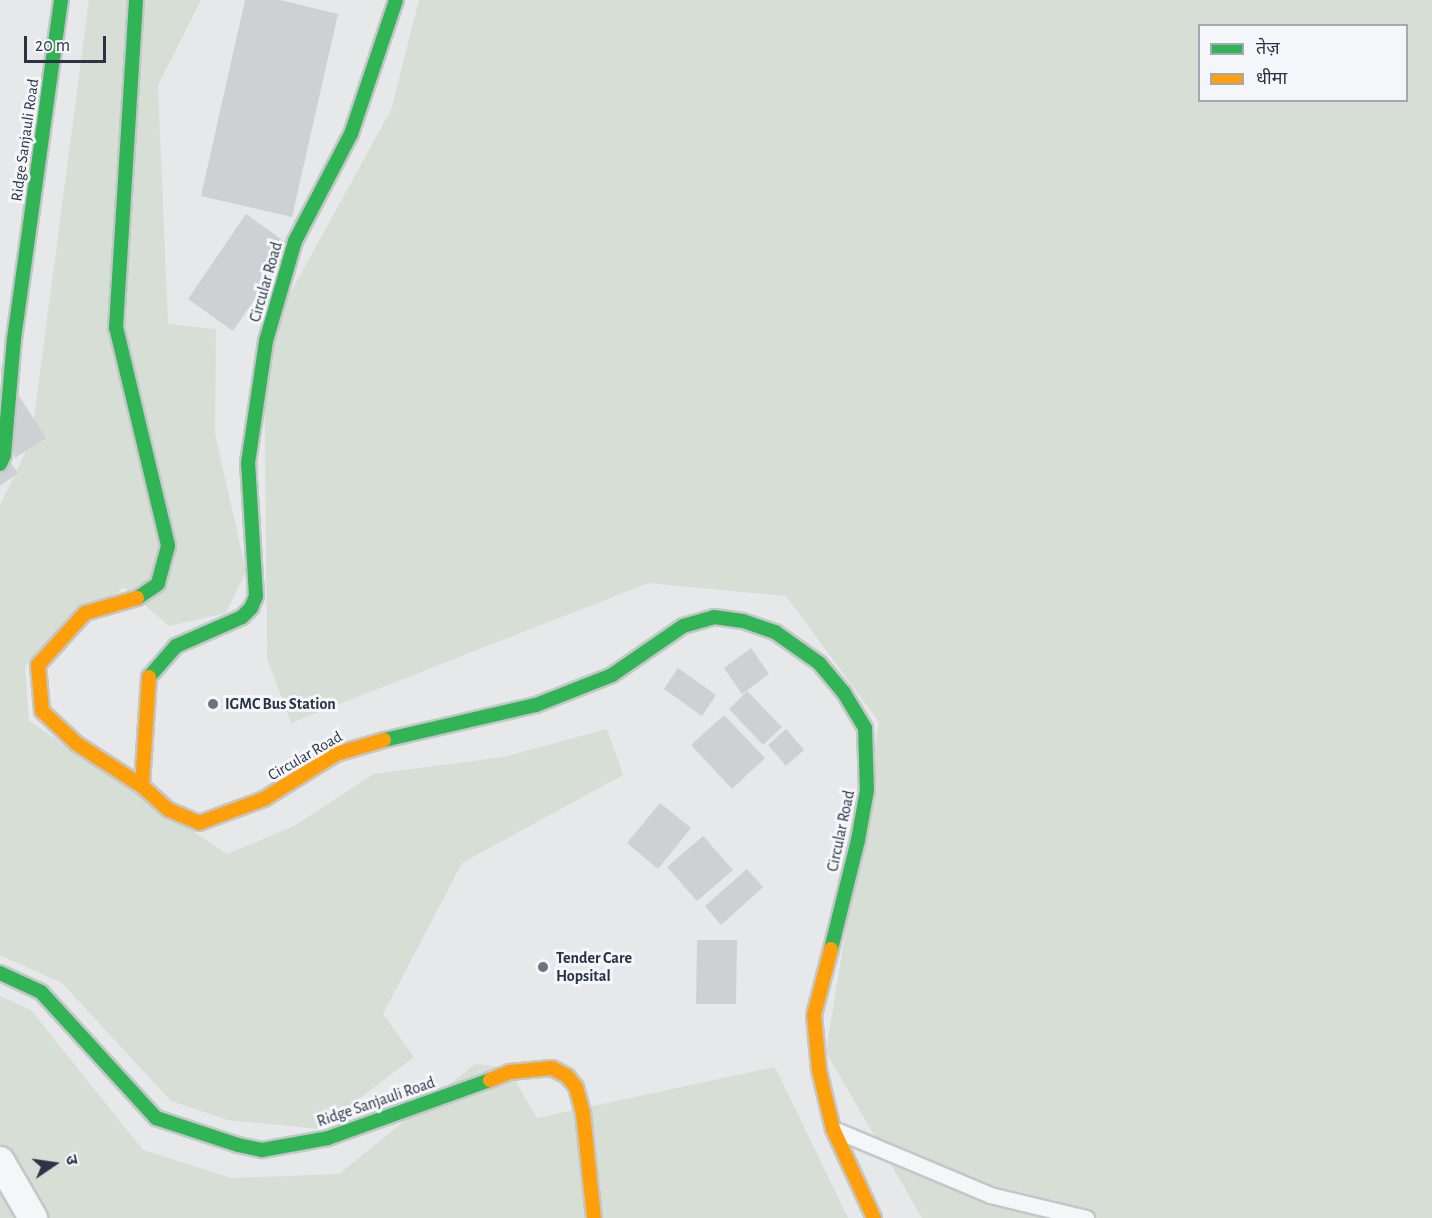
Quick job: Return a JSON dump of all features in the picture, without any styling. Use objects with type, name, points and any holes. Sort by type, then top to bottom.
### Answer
[{"type":"main road","name":"Ridge Sanjauli Road","points":[[0,464],[4,455],[14,339],[61,0]]},
{"type":"main road","points":[[136,0],[116,327],[168,546],[158,584],[134,600],[85,614],[38,665],[42,711],[77,744],[142,786]]},
{"type":"main road","name":"Circular Road","points":[[396,0],[351,134],[295,241],[266,340],[248,462],[256,596],[242,617],[176,646],[149,677],[142,786],[169,810],[199,823],[264,799],[336,754],[357,746],[536,705],[612,675],[682,626],[714,617],[743,621],[775,632],[819,663],[844,693],[865,728],[867,790],[860,830],[814,1015],[819,1070],[832,1129],[874,1218]]},
{"type":"main road","name":"Ridge Sanjauli Road","points":[[0,973],[40,992],[156,1118],[238,1145],[262,1149],[328,1138],[373,1124],[510,1072],[552,1068],[567,1076],[576,1087],[583,1113],[594,1218]]},
{"type":"street","points":[[0,1161],[33,1218]]},
{"type":"lane","points":[[832,1129],[990,1195],[1086,1218]]},
{"type":"shaded area","points":[[89,0],[201,0],[158,85],[168,324],[216,329],[215,434],[246,571],[226,613],[169,626],[124,587],[25,666],[29,721],[227,854],[294,826],[374,774],[503,757],[607,729],[623,775],[462,863],[383,1014],[414,1057],[319,1129],[228,1120],[171,1101],[62,983],[0,955],[0,505],[31,441]]},
{"type":"shaded area","points":[[419,0],[1432,0],[1432,1218],[922,1218],[826,1052],[879,722],[786,596],[648,583],[291,723],[267,658],[264,341],[391,110]]},
{"type":"shaded area","points":[[0,996],[31,1010],[143,1150],[231,1178],[339,1174],[475,1064],[508,1068],[537,1118],[775,1067],[848,1218],[0,1218]]},
{"type":"building","points":[[245,0],[280,0],[338,14],[292,217],[201,196]]},
{"type":"building","points":[[246,214],[291,246],[233,331],[188,299]]},
{"type":"building","points":[[0,366],[46,438],[15,458]]},
{"type":"building","points":[[0,448],[18,473],[0,486]]},
{"type":"building","points":[[751,648],[769,674],[742,694],[724,668]]},
{"type":"building","points":[[678,668],[716,695],[702,716],[664,689]]},
{"type":"building","points":[[747,691],[782,727],[763,745],[729,709]]},
{"type":"building","points":[[724,715],[765,758],[732,789],[691,745]]},
{"type":"building","points":[[786,729],[804,750],[786,766],[768,745]]},
{"type":"building","points":[[660,803],[691,828],[658,869],[627,843]]},
{"type":"building","points":[[703,836],[733,870],[697,901],[667,867]]},
{"type":"building","points":[[747,869],[763,887],[721,925],[705,906]]},
{"type":"building","points":[[697,940],[737,940],[736,1004],[696,1004]]},
{"type":"traffic: fast","points":[[0,464],[4,455],[14,339],[61,0]]},
{"type":"traffic: fast","points":[[136,0],[116,327],[168,546],[158,584],[137,598]]},
{"type":"traffic: fast","points":[[149,677],[176,646],[242,617],[251,608],[256,596],[248,463],[266,341],[295,241],[351,134],[396,0]]},
{"type":"traffic: fast","points":[[384,740],[536,705],[612,675],[683,626],[714,617],[743,621],[775,632],[819,663],[844,693],[865,728],[867,790],[858,840],[831,949]]},
{"type":"traffic: fast","points":[[0,973],[41,992],[156,1118],[238,1145],[262,1150],[328,1138],[490,1080]]},
{"type":"traffic: slow","points":[[137,598],[85,613],[38,665],[42,711],[77,744],[142,786]]},
{"type":"traffic: slow","points":[[149,677],[142,786],[169,810],[199,823],[264,799],[336,754],[384,740]]},
{"type":"traffic: slow","points":[[831,949],[814,1015],[819,1070],[833,1129],[874,1218]]},
{"type":"traffic: slow","points":[[490,1080],[510,1072],[552,1068],[567,1076],[576,1087],[583,1113],[594,1218]]},
{"type":"place","name":"IGMC Bus Station","points":[[213,704]]},
{"type":"place","name":"Tender Care Hopsital","points":[[543,967]]}]
